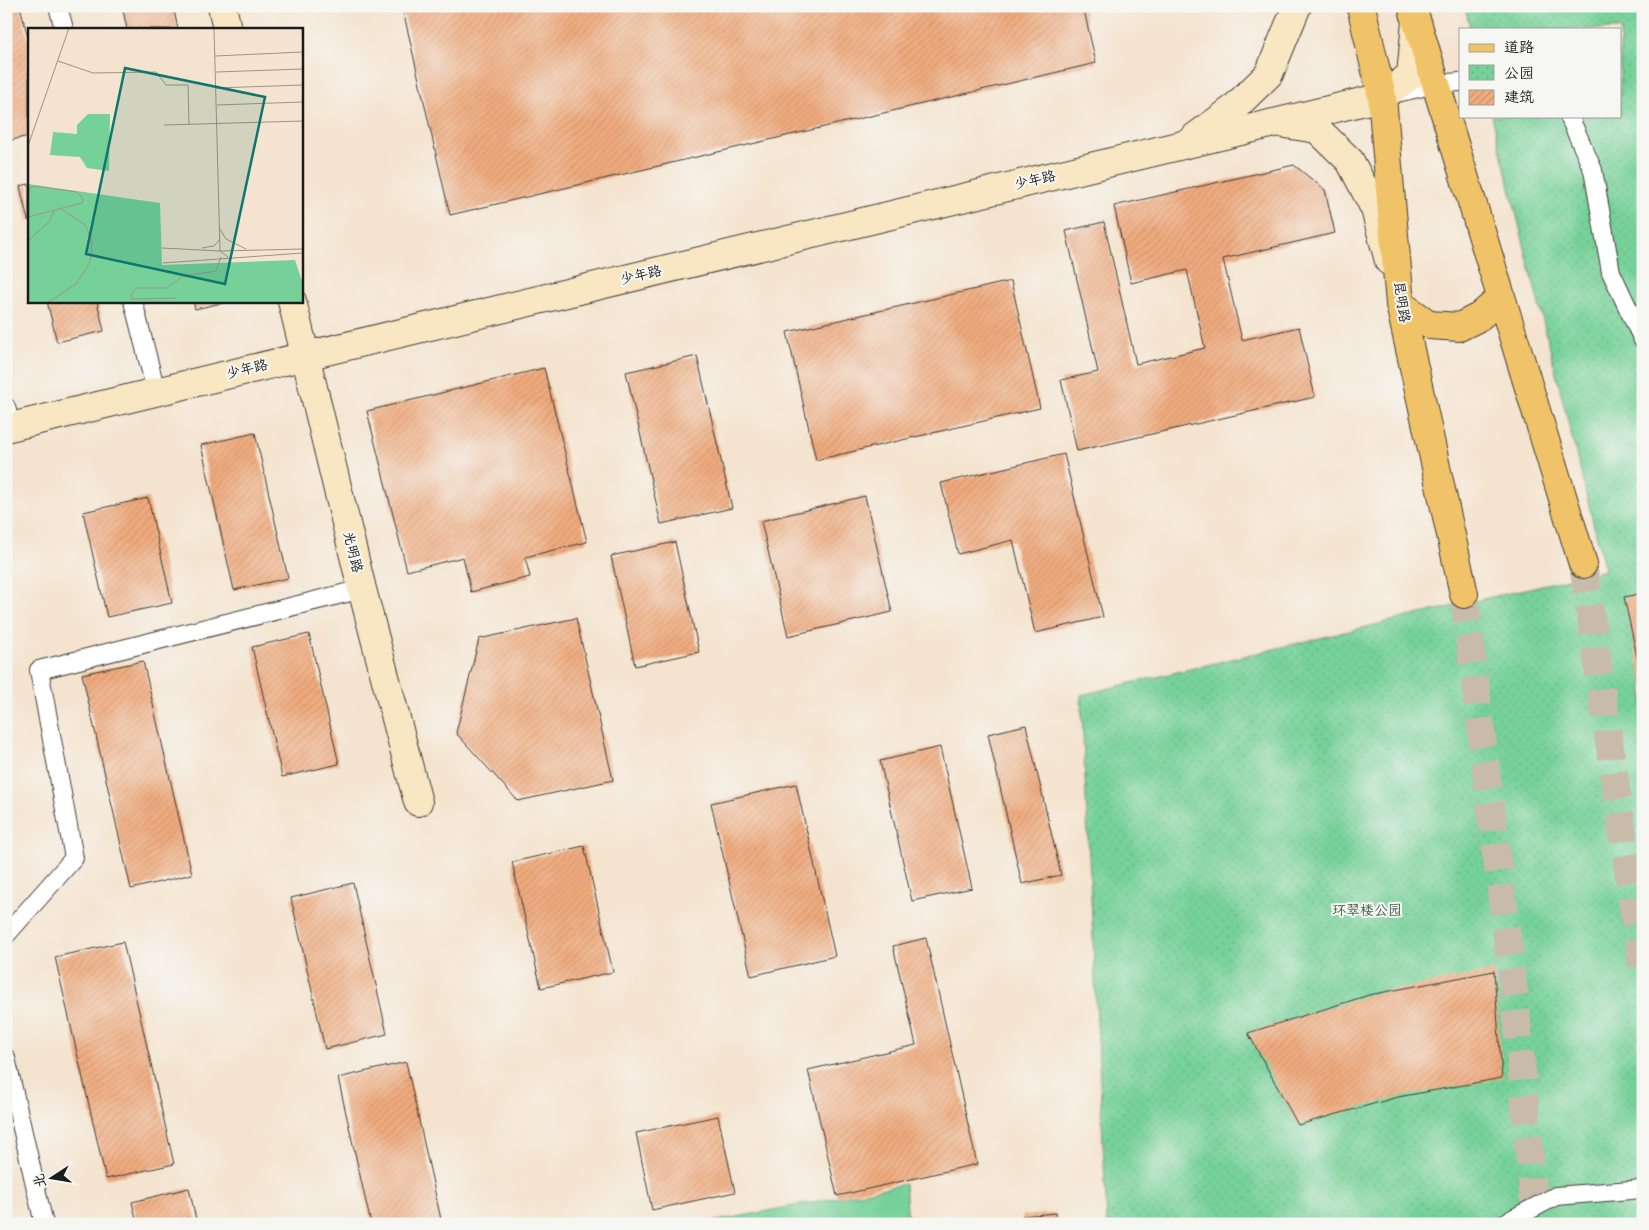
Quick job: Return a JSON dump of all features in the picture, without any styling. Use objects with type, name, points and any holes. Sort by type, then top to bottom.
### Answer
[{"type":"main road","name":"昆明路","points":[[1361,6],[1382,97],[1400,304],[1464,594]]},
{"type":"main road","points":[[1414,14],[1448,83],[1501,298],[1582,564]]},
{"type":"main road","points":[[1400,304],[1430,325],[1459,327],[1479,317],[1501,298]]},
{"type":"street","points":[[222,6],[227,28]]},
{"type":"street","points":[[1185,144],[1233,109],[1269,74],[1297,6]]},
{"type":"street","points":[[1382,97],[1412,74],[1414,14]]},
{"type":"street","name":"少年路","points":[[8,421],[156,391],[1382,97]]},
{"type":"street","points":[[1276,122],[1317,129],[1350,161],[1375,209],[1400,304]]},
{"type":"street","name":"光明路","points":[[292,302],[362,589],[418,802]]},
{"type":"lane","points":[[58,6],[64,28]]},
{"type":"lane","points":[[1382,97],[1448,83]]},
{"type":"lane","points":[[1570,118],[1593,170],[1612,272],[1643,340]]},
{"type":"lane","points":[[133,302],[156,391]]},
{"type":"lane","points":[[6,935],[74,858],[39,670],[362,589]]},
{"type":"lane","points":[[6,1058],[44,1224]]},
{"type":"lane","points":[[1503,1224],[1556,1196],[1643,1189]]},
{"type":"green space","name":"环翠楼公园","points":[[1465,6],[1643,6],[1643,1224],[1107,1224],[1081,695],[1605,570],[1492,118],[1622,118],[1622,28],[1470,28]]},
{"type":"green space","points":[[905,1184],[908,1224],[702,1224]]},
{"type":"building","points":[[6,6],[20,6],[28,38],[28,136],[7,141]]},
{"type":"building","points":[[122,6],[173,6],[178,28],[127,28]]},
{"type":"building","points":[[402,6],[1083,6],[1096,63],[450,215]]},
{"type":"building","points":[[1294,165],[1325,190],[1335,233],[1223,259],[1242,340],[1299,327],[1315,397],[1077,451],[1061,380],[1098,372],[1066,231],[1104,222],[1136,364],[1205,348],[1187,270],[1131,283],[1114,206]]},
{"type":"building","points":[[28,184],[28,221],[20,186]]},
{"type":"building","points":[[1011,281],[1040,408],[816,460],[787,332]]},
{"type":"building","points":[[47,302],[97,302],[104,331],[57,342]]},
{"type":"building","points":[[193,302],[226,302],[195,309]]},
{"type":"building","points":[[697,356],[732,508],[661,524],[626,372]]},
{"type":"building","points":[[544,368],[587,542],[525,557],[530,577],[471,592],[463,557],[407,571],[367,411]]},
{"type":"building","points":[[255,433],[288,578],[234,590],[201,445]]},
{"type":"building","points":[[1064,454],[1103,617],[1035,633],[1013,540],[958,554],[941,483]]},
{"type":"building","points":[[865,496],[892,612],[788,636],[761,521]]},
{"type":"building","points":[[148,498],[172,603],[107,617],[83,512]]},
{"type":"building","points":[[675,542],[699,652],[635,666],[611,556]]},
{"type":"building","points":[[1643,593],[1643,679],[1642,679],[1624,597]]},
{"type":"building","points":[[576,618],[613,780],[518,801],[456,733],[479,639]]},
{"type":"building","points":[[309,634],[339,764],[282,777],[252,647]]},
{"type":"building","points":[[143,661],[192,874],[131,889],[82,674]]},
{"type":"building","points":[[1026,725],[1061,875],[1022,884],[988,734]]},
{"type":"building","points":[[940,747],[972,888],[912,901],[880,761]]},
{"type":"building","points":[[796,784],[835,956],[751,976],[711,803]]},
{"type":"building","points":[[584,846],[613,972],[541,988],[512,862]]},
{"type":"building","points":[[353,883],[387,1034],[325,1049],[291,898]]},
{"type":"building","points":[[926,938],[977,1164],[837,1196],[808,1070],[916,1045],[893,946]]},
{"type":"building","points":[[123,942],[174,1164],[106,1179],[55,957]]},
{"type":"building","points":[[1494,971],[1502,1078],[1398,1097],[1298,1125],[1248,1033],[1369,995]]},
{"type":"building","points":[[406,1062],[442,1224],[371,1224],[338,1078]]},
{"type":"building","points":[[718,1116],[735,1192],[652,1210],[636,1133]]},
{"type":"building","points":[[189,1188],[197,1224],[137,1224],[132,1202]]},
{"type":"building","points":[[1056,1213],[1057,1224],[1023,1224],[1022,1216]]},
{"type":"tunnel","points":[[1583,564],[1643,972]]},
{"type":"tunnel","points":[[1464,594],[1516,1009],[1536,1224]]}]
